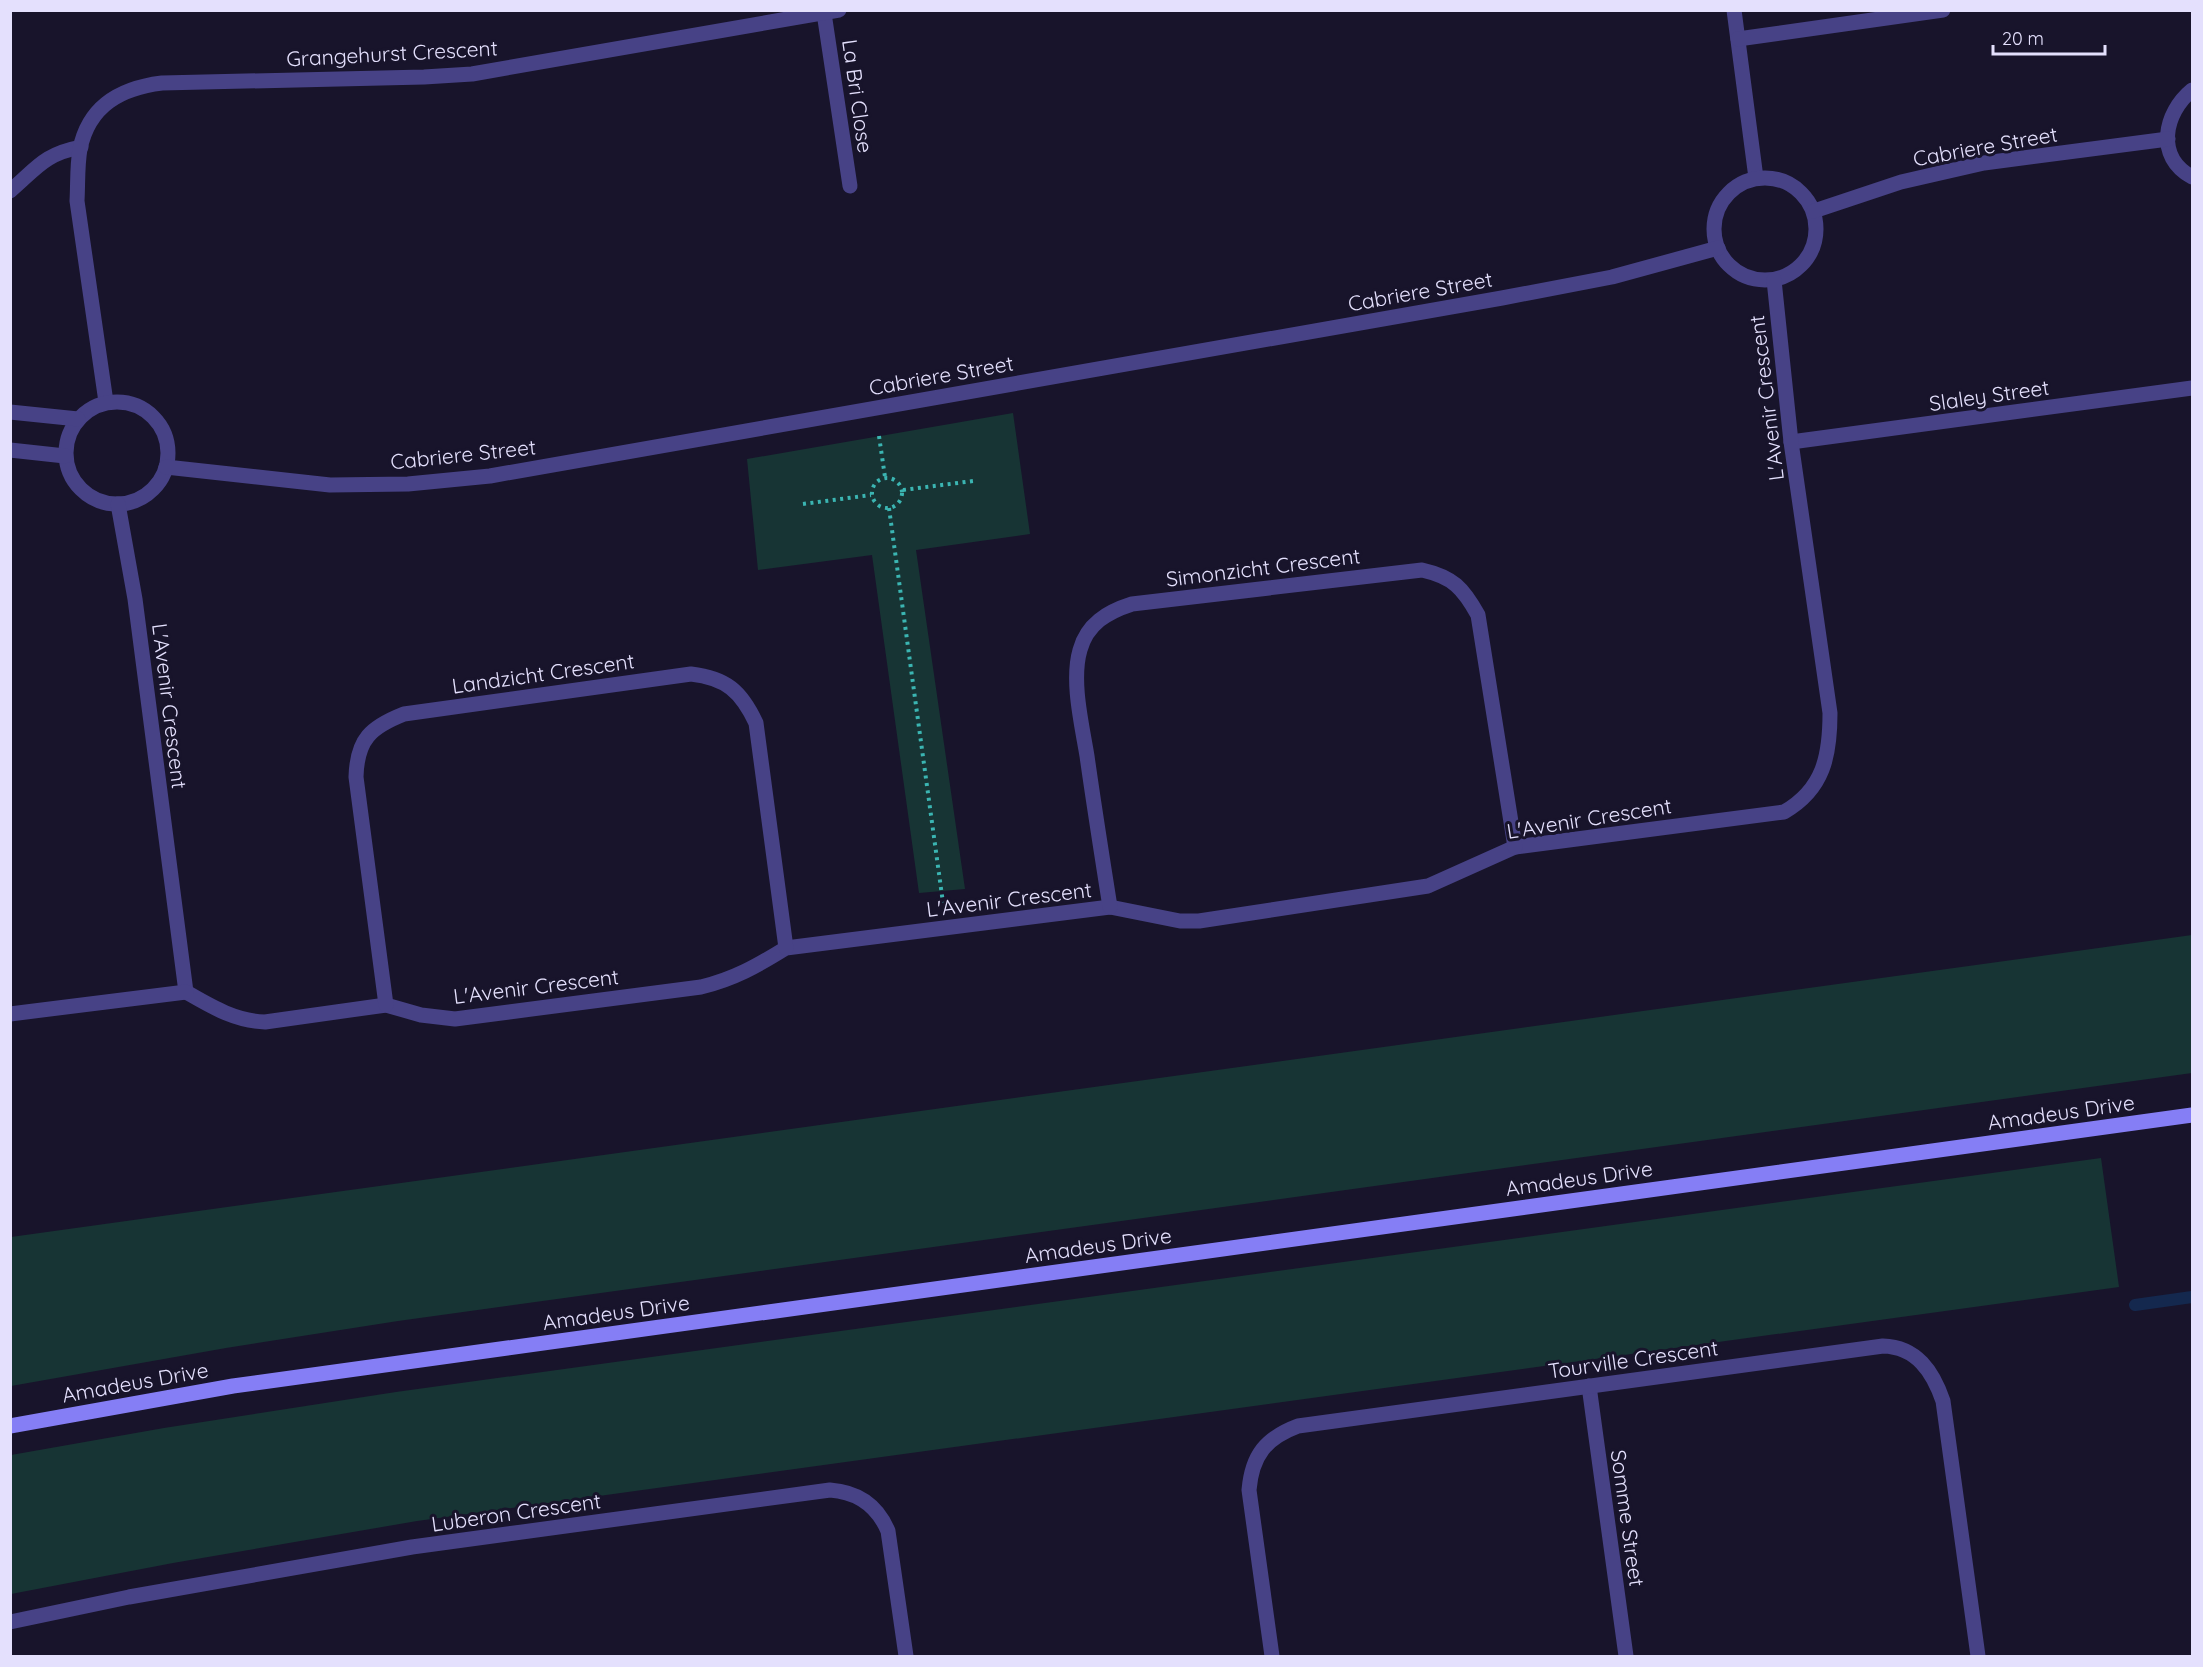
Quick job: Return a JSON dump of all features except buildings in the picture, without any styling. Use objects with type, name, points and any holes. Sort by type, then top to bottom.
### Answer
[{"type":"street","points":[[1734,10],[1756,178]]},
{"type":"street","points":[[1738,39],[1943,10]]},
{"type":"street","name":"Grangehurst Crescent","points":[[106,402],[78,201],[81,147],[89,126],[101,107],[125,90],[142,85],[472,74],[832,12]]},
{"type":"street","name":"La Bri Close","points":[[832,12],[850,186]]},
{"type":"street","points":[[2193,90],[2181,100],[2172,114],[2168,139],[2176,162],[2193,177]]},
{"type":"street","name":"Cabriere Street","points":[[1814,211],[1901,182],[1984,163],[2168,139]]},
{"type":"street","points":[[10,191],[43,161],[60,151],[81,147]]},
{"type":"street","points":[[1770,177],[1797,188],[1807,198],[1814,211],[1817,224],[1813,249],[1797,269],[1774,280],[1747,277],[1734,270],[1724,260],[1714,233],[1715,218],[1720,204],[1729,192],[1741,183],[1756,178],[1770,177]]},
{"type":"street","name":"Cabriere Street","points":[[166,466],[330,485],[408,484],[490,476],[1502,298],[1612,276],[1718,248]]},
{"type":"street","name":"L'Avenir Crescent","points":[[118,504],[135,599],[186,992],[230,1016],[266,1022],[386,1005],[421,1015],[455,1019],[725,982],[747,972],[786,948],[1110,907],[1180,921],[1199,921],[1428,886],[1515,847],[1784,812],[1796,805],[1809,791],[1828,753],[1830,712],[1791,442],[1774,280]]},
{"type":"street","name":"Slaley Street","points":[[1791,442],[2193,388]]},
{"type":"street","points":[[106,402],[123,402],[139,407],[153,416],[163,430],[167,442],[166,466],[159,481],[148,493],[135,501],[118,504],[100,501],[85,493],[73,481],[65,456],[69,433],[78,419],[91,408],[106,402]]},
{"type":"street","points":[[10,412],[78,419]]},
{"type":"street","points":[[10,450],[65,456]]},
{"type":"street","name":"Simonzicht Crescent","points":[[1110,907],[1080,714],[1079,652],[1095,621],[1113,610],[1132,604],[1422,570],[1445,577],[1462,590],[1478,615],[1515,847]]},
{"type":"street","name":"Landzicht Crescent","points":[[386,1005],[356,777],[356,759],[364,741],[372,731],[381,723],[404,714],[691,674],[706,675],[731,686],[749,709],[756,723],[786,948]]},
{"type":"street","points":[[10,1014],[186,992]]},
{"type":"street","name":"Amadeus Drive","points":[[10,1426],[233,1386],[2193,1115]]},
{"type":"street","name":"Tourville Crescent","points":[[1272,1656],[1249,1490],[1253,1466],[1258,1455],[1268,1442],[1282,1432],[1298,1426],[1883,1346],[1906,1349],[1916,1356],[1937,1383],[1943,1401],[1978,1656]]},
{"type":"street","name":"Somme Street","points":[[1589,1386],[1626,1656]]},
{"type":"street","name":"Luberon Crescent","points":[[10,1622],[129,1597],[412,1547],[830,1490],[855,1495],[883,1519],[888,1531],[906,1656]]},
{"type":"path","points":[[876,408],[885,477]]},
{"type":"path","points":[[885,477],[897,480],[903,490],[900,502],[890,508],[878,505],[871,495],[875,483],[885,477]]},
{"type":"path","points":[[903,490],[973,481]]},
{"type":"path","points":[[803,504],[871,495]]},
{"type":"path","points":[[890,508],[946,928]]},
{"type":"green space","points":[[1013,413],[1030,534],[916,550],[965,889],[919,893],[872,555],[758,570],[747,459]]},
{"type":"green space","points":[[2192,935],[2192,1073],[398,1321],[226,1348],[11,1386],[11,1237]]},
{"type":"green space","points":[[2101,1158],[2119,1287],[417,1521],[173,1563],[11,1594],[11,1455],[164,1428],[396,1392]]},
{"type":"waterway","points":[[2135,1305],[2192,1297]]}]
